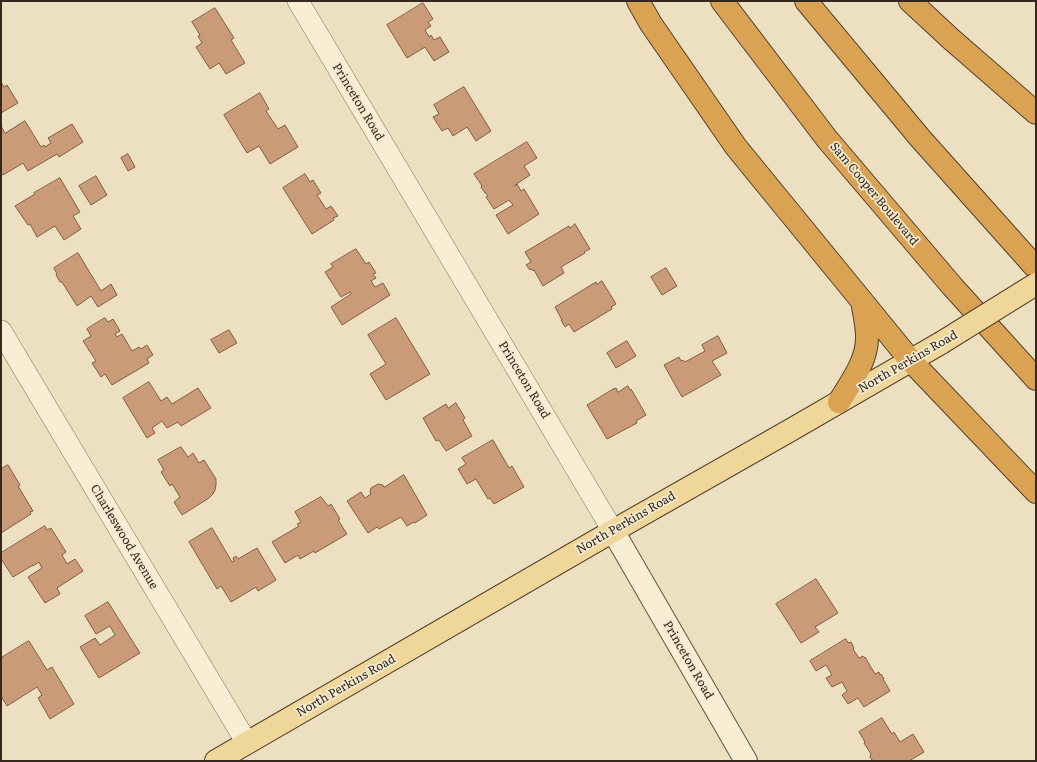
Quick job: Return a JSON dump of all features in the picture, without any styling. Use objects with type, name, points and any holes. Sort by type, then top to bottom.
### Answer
[{"type":"highway","points":[[638,1],[651,24],[736,147],[911,361],[1036,492]]},
{"type":"highway","name":"Sam Cooper Boulevard","points":[[722,1],[828,139],[952,286],[1036,379]]},
{"type":"highway","points":[[806,1],[920,138],[1032,263]]},
{"type":"highway","points":[[910,1],[1036,113]]},
{"type":"highway","points":[[839,402],[858,370],[865,353],[868,337],[862,301]]},
{"type":"main road","name":"North Perkins Road","points":[[216,761],[613,530],[911,361],[1036,284]]},
{"type":"street","name":"Princeton Road","points":[[298,1],[613,530],[746,761]]},
{"type":"street","name":"Charleswood Avenue","points":[[1,331],[246,743]]},
{"type":"building","points":[[423,3],[433,19],[428,22],[431,26],[425,30],[429,37],[431,35],[434,40],[440,37],[449,52],[434,61],[425,47],[407,58],[387,25]]},
{"type":"building","points":[[215,8],[234,38],[231,40],[245,63],[226,74],[219,63],[210,69],[196,47],[202,43],[198,36],[200,35],[192,22]]},
{"type":"building","points":[[1,82],[4,87],[7,85],[18,103],[1,113]]},
{"type":"building","points":[[464,87],[491,131],[476,141],[467,127],[453,136],[448,128],[442,131],[433,117],[439,114],[434,105]]},
{"type":"building","points":[[260,93],[269,109],[266,111],[278,129],[285,125],[298,147],[270,164],[259,146],[247,153],[224,115]]},
{"type":"building","points":[[25,121],[41,147],[44,145],[45,147],[51,143],[48,138],[72,124],[83,142],[59,157],[57,154],[28,171],[23,163],[3,175],[1,172],[1,126],[5,133]]},
{"type":"building","points":[[527,142],[537,158],[524,166],[530,175],[515,185],[515,186],[517,184],[521,191],[524,189],[539,214],[508,234],[496,215],[513,205],[509,200],[494,209],[486,197],[488,196],[474,174]]},
{"type":"building","points":[[128,154],[135,167],[128,171],[121,158]]},
{"type":"building","points":[[305,174],[310,182],[313,180],[321,193],[317,195],[326,209],[331,206],[338,216],[333,218],[334,220],[312,234],[283,188]]},
{"type":"building","points":[[96,176],[107,195],[91,205],[79,186]]},
{"type":"building","points":[[60,178],[80,212],[73,216],[81,229],[64,240],[55,226],[37,237],[30,224],[28,225],[15,206]]},
{"type":"building","points":[[575,224],[590,249],[561,267],[564,273],[543,286],[534,270],[530,270],[526,265],[531,262],[525,252]]},
{"type":"building","points":[[356,249],[366,264],[369,262],[376,273],[373,274],[376,278],[371,281],[375,287],[383,283],[390,295],[342,325],[331,307],[351,294],[350,292],[341,297],[325,272],[333,267],[331,264]]},
{"type":"building","points":[[78,253],[101,291],[111,284],[117,295],[98,307],[91,296],[77,306],[56,275],[57,274],[54,268]]},
{"type":"building","points":[[666,268],[677,286],[662,295],[651,277]]},
{"type":"building","points":[[602,281],[616,304],[611,307],[612,309],[574,332],[569,324],[565,327],[555,307],[596,282],[597,284]]},
{"type":"building","points":[[105,318],[108,322],[113,319],[120,331],[115,334],[117,337],[122,334],[132,351],[139,347],[141,349],[147,345],[153,355],[147,359],[149,363],[112,385],[105,374],[101,377],[92,363],[96,361],[83,341],[91,336],[87,329]]},
{"type":"building","points":[[396,318],[430,374],[386,400],[370,374],[386,364],[368,335]]},
{"type":"building","points":[[229,330],[237,343],[219,353],[211,340]]},
{"type":"building","points":[[718,336],[727,353],[712,361],[721,375],[682,397],[664,365],[679,357],[681,361],[683,360],[685,362],[705,351],[702,345]]},
{"type":"building","points":[[627,341],[636,356],[616,368],[607,353]]},
{"type":"building","points":[[149,382],[161,401],[167,397],[172,404],[198,388],[211,408],[181,426],[178,422],[167,428],[162,421],[152,428],[155,433],[147,438],[123,398]]},
{"type":"building","points":[[628,386],[646,415],[636,421],[637,423],[607,439],[587,405],[613,389],[616,388],[618,392]]},
{"type":"building","points":[[456,403],[465,418],[463,420],[472,436],[446,451],[439,440],[436,441],[423,418],[446,404],[448,408]]},
{"type":"building","points":[[493,440],[509,468],[512,466],[524,487],[494,504],[490,498],[488,499],[476,479],[467,484],[458,469],[466,464],[462,458]]},
{"type":"building","points":[[181,447],[188,457],[193,453],[199,463],[204,460],[216,479],[213,494],[182,515],[174,502],[180,497],[172,484],[170,486],[161,472],[164,470],[158,460]]},
{"type":"building","points":[[8,465],[20,485],[18,486],[33,511],[30,512],[31,514],[1,533],[1,469]]},
{"type":"building","points":[[404,475],[427,515],[415,523],[414,522],[407,526],[401,517],[379,529],[377,527],[368,533],[347,501],[361,492],[365,498],[371,494],[371,488],[378,484],[383,485],[384,487]]},
{"type":"building","points":[[321,497],[328,506],[331,504],[340,519],[338,520],[347,534],[315,553],[314,551],[300,559],[298,555],[285,563],[272,542],[299,526],[297,524],[301,522],[295,512]]},
{"type":"building","points":[[45,526],[47,530],[51,528],[66,552],[62,555],[67,564],[75,559],[83,571],[57,588],[60,594],[45,603],[28,577],[42,568],[39,562],[13,577],[1,559],[1,553]]},
{"type":"building","points":[[212,528],[232,562],[234,561],[233,558],[236,556],[238,559],[257,548],[276,580],[258,591],[256,587],[231,602],[221,586],[217,589],[189,542]]},
{"type":"building","points":[[816,579],[838,613],[815,627],[819,632],[801,643],[776,604]]},
{"type":"building","points":[[108,602],[140,653],[99,678],[80,647],[95,638],[100,645],[115,635],[110,626],[96,634],[85,616]]},
{"type":"building","points":[[846,639],[848,643],[851,642],[854,648],[853,649],[859,658],[863,656],[865,657],[875,674],[879,672],[880,675],[881,674],[890,691],[864,707],[858,698],[848,704],[842,695],[847,691],[842,682],[832,687],[826,678],[832,675],[826,665],[816,671],[810,661]]},
{"type":"building","points":[[29,641],[47,670],[52,667],[74,704],[50,719],[38,698],[42,695],[37,687],[7,706],[1,696],[1,658]]},
{"type":"building","points":[[882,718],[892,734],[894,732],[900,742],[913,734],[924,752],[909,761],[872,760],[870,757],[871,754],[859,732]]}]
